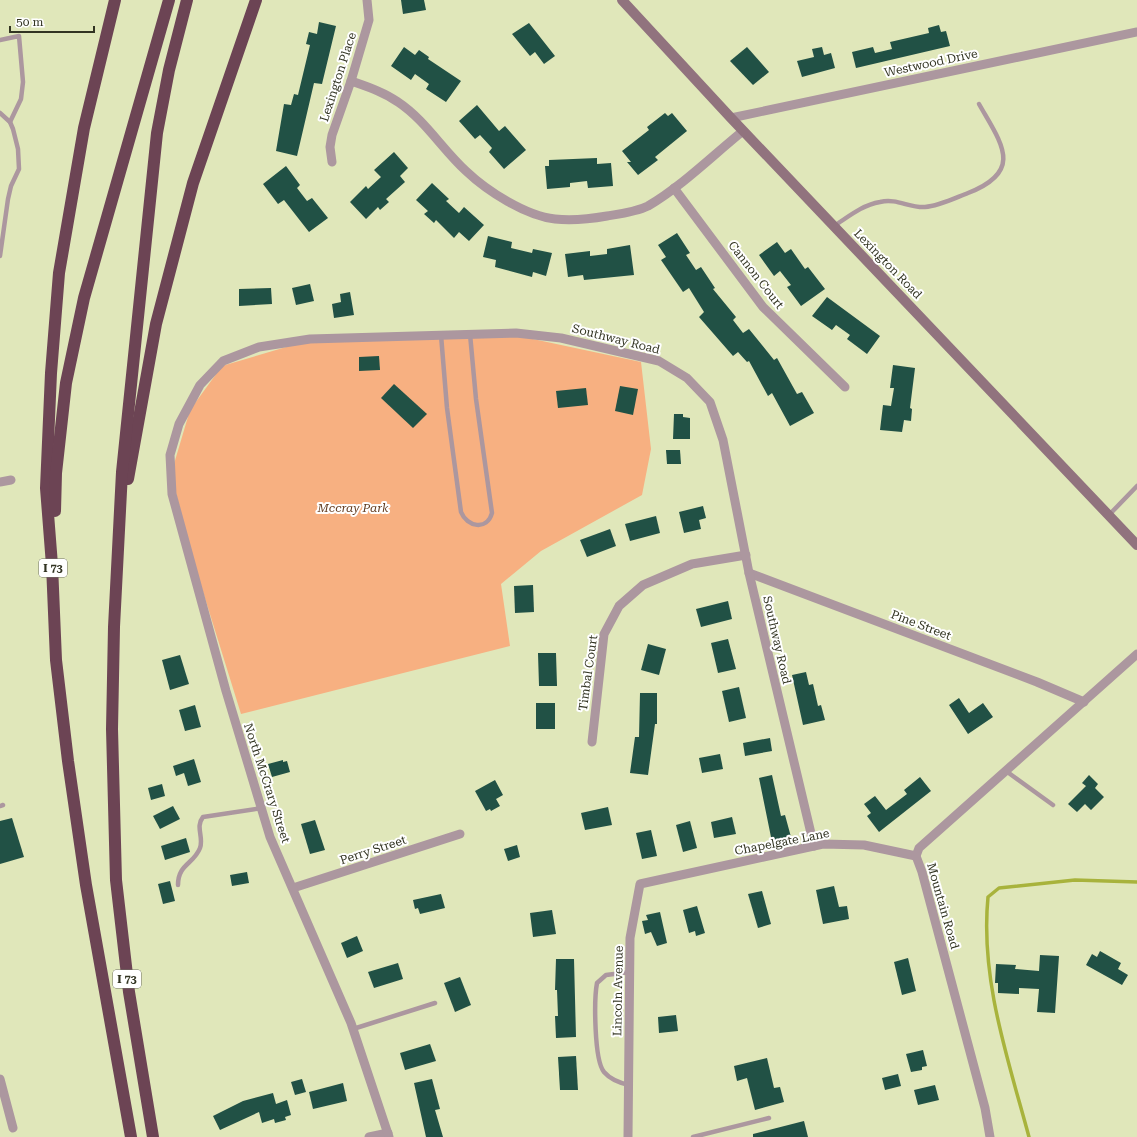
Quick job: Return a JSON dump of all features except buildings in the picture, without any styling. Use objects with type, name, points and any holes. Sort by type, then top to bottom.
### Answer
[{"type":"highway","name":"I 73","points":[[115,0],[84,128],[59,273],[51,373],[46,488],[52,565],[56,660],[68,761],[86,885],[131,1137]]},
{"type":"highway","points":[[52,565],[56,472],[66,383],[84,298],[168,0]]},
{"type":"highway","points":[[114,627],[122,472],[157,133],[169,70],[187,0]]},
{"type":"highway","name":"I 73","points":[[153,1137],[129,992],[116,880],[112,729],[114,627],[128,480],[156,324],[193,183],[256,0]]},
{"type":"main road","name":"Lexington Road","points":[[622,0],[731,118],[1137,545]]},
{"type":"street","name":"Lexington Place","points":[[332,162],[330,147],[332,135],[351,81],[369,20],[367,0]]},
{"type":"street","name":"Westwood Drive","points":[[731,118],[1137,32]]},
{"type":"street","points":[[351,81],[379,91],[399,102],[419,120],[466,172],[495,193],[530,213],[555,220],[580,220],[618,214],[646,206],[674,188],[743,130]]},
{"type":"street","name":"Cannon Court","points":[[674,188],[763,307],[845,387]]},
{"type":"street","name":"Southway Road","points":[[179,424],[200,385],[223,361],[259,347],[310,339],[516,333],[561,338],[659,361],[687,378],[710,402],[723,440],[749,573],[814,846]]},
{"type":"street","name":"North McCrary Street","points":[[179,424],[170,455],[172,494],[226,691],[270,836],[353,1029],[389,1135]]},
{"type":"street","points":[[0,482],[11,480]]},
{"type":"street","name":"Timbal Court","points":[[592,742],[604,634],[619,606],[643,585],[692,564],[746,555]]},
{"type":"street","name":"Pine Street","points":[[749,573],[1037,682],[1084,702]]},
{"type":"street","name":"Mountain Road","points":[[990,1137],[985,1108],[922,872],[916,856],[919,848],[1137,654]]},
{"type":"street","name":"Perry Street","points":[[293,888],[460,834]]},
{"type":"street","name":"Chapelgate Lane","points":[[677,876],[834,843],[864,845],[916,856]]},
{"type":"street","name":"Lincoln Avenue","points":[[628,1137],[630,938],[640,884],[677,876]]},
{"type":"street","points":[[0,1079],[13,1128]]},
{"type":"street","points":[[369,1137],[389,1135]]},
{"type":"lane","points":[[0,40],[19,36],[23,82],[20,99],[10,122]]},
{"type":"lane","points":[[834,226],[861,208],[878,202],[894,201],[925,207],[945,202],[980,188],[993,180],[1000,173],[1004,157],[994,132],[978,104]]},
{"type":"lane","points":[[0,113],[10,122],[18,148],[19,169],[11,186],[8,199],[0,256]]},
{"type":"lane","points":[[440,335],[447,408],[461,512],[464,519],[468,523],[481,526],[487,523],[492,513],[476,399],[470,334]]},
{"type":"lane","points":[[1109,515],[1137,486]]},
{"type":"lane","points":[[1006,771],[1053,805]]},
{"type":"lane","points":[[178,885],[181,870],[200,850],[200,825],[204,817],[262,808]]},
{"type":"lane","points":[[629,1085],[613,1079],[601,1067],[598,1051],[594,997],[597,983],[606,975],[630,972]]},
{"type":"lane","points":[[353,1029],[435,1003]]},
{"type":"lane","points":[[693,1137],[769,1118]]},
{"type":"green space","name":"Mccray Park","points":[[514,335],[641,362],[651,449],[642,495],[541,551],[501,584],[510,646],[241,714],[195,566],[171,474],[190,410],[222,366],[303,342]]},
{"type":"waterway","points":[[1029,1137],[1005,1048],[992,988],[988,958],[988,897],[999,888],[1075,880],[1137,882]]}]
